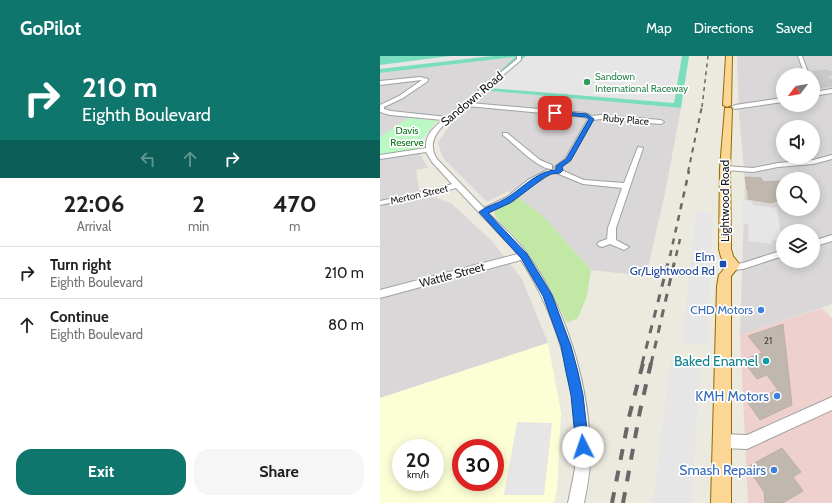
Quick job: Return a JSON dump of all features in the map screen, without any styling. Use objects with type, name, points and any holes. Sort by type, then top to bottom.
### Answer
[{"type":"main road","name":"Lightwood Road","points":[[729,56],[730,107],[725,168],[725,249],[733,264],[733,267]]},
{"type":"main road","points":[[721,503],[724,286],[725,275],[733,267]]},
{"type":"street","name":"Sandown Road","points":[[428,150],[428,141],[432,134],[519,59],[519,56]]},
{"type":"street","points":[[800,56],[804,68]]},
{"type":"street","points":[[380,83],[420,78],[426,80],[401,97],[381,107],[381,110],[390,113],[448,119]]},
{"type":"street","points":[[822,92],[832,91]]},
{"type":"street","points":[[822,92],[832,96]]},
{"type":"street","points":[[730,107],[776,101]]},
{"type":"street","name":"Ruby Place","points":[[466,104],[585,115],[591,118],[601,117],[661,122]]},
{"type":"street","points":[[483,212],[507,201],[531,182],[568,160],[591,118]]},
{"type":"street","points":[[504,133],[538,161],[583,182],[626,186]]},
{"type":"street","points":[[611,241],[612,228],[637,147],[650,147]]},
{"type":"street","points":[[380,157],[428,150],[434,160],[524,256],[541,284],[553,309],[566,346],[577,395],[582,435],[583,459],[576,503]]},
{"type":"street","points":[[725,168],[753,170],[778,165],[813,162],[832,157]]},
{"type":"street","name":"Merton Street","points":[[380,203],[438,191],[457,185]]},
{"type":"street","points":[[820,242],[832,238]]},
{"type":"street","points":[[602,244],[611,241],[624,247]]},
{"type":"street","name":"Wattle Street","points":[[380,294],[524,256]]},
{"type":"street","points":[[733,267],[743,266],[776,256]]},
{"type":"street","points":[[722,441],[747,442],[832,403]]},
{"type":"shaded area","points":[[450,56],[492,56],[380,69],[380,65]]},
{"type":"shaded area","name":"Sandown International Raceway","points":[[526,56],[682,56],[674,103],[488,88]]},
{"type":"shaded area","points":[[737,56],[832,56],[832,304],[740,335],[745,180],[739,115]]},
{"type":"shaded area","points":[[515,57],[480,90],[681,108],[665,193],[646,276],[591,270],[543,216],[508,191],[487,202],[443,158],[438,143],[452,122],[408,118],[380,137],[380,73]]},
{"type":"shaded area","points":[[826,69],[832,72],[832,75],[827,77],[832,79],[832,87],[820,88],[820,70]]},
{"type":"shaded area","points":[[417,149],[428,168],[416,170],[419,190],[452,204],[491,240],[522,279],[548,343],[380,398],[380,154]]},
{"type":"shaded area","points":[[742,199],[752,201],[753,205],[776,208],[776,216],[778,216],[779,224],[776,224],[776,240],[772,240],[772,244],[749,241],[748,224],[743,223]]},
{"type":"shaded area","points":[[696,212],[713,214],[707,343],[703,346],[682,342]]},
{"type":"shaded area","points":[[822,308],[832,318],[832,503],[748,503],[740,335]]},
{"type":"shaded area","points":[[548,343],[561,413],[557,491],[554,503],[380,503],[380,398]]},
{"type":"shaded area","points":[[671,357],[678,358],[692,368],[700,370],[692,503],[653,503]]},
{"type":"shaded area","points":[[517,422],[552,423],[544,495],[504,495]]},
{"type":"green space","name":"Sandown International Raceway","points":[[380,56],[689,56],[681,108],[480,90],[515,57],[380,73]]},
{"type":"green space","name":"Davis Reserve","points":[[408,118],[437,121],[422,139],[419,149],[380,154],[380,137]]},
{"type":"green space","points":[[517,197],[543,216],[591,270],[587,296],[578,318],[567,323],[552,292],[528,253],[494,214],[500,206]]},
{"type":"building","points":[[745,177],[761,178],[763,182],[776,181],[776,201],[771,203],[748,199]]},
{"type":"building","points":[[783,324],[792,405],[760,420],[748,403],[778,390],[767,375],[757,379],[745,363],[745,359],[762,353],[748,336]]},
{"type":"building","name":"Smash Repairs","points":[[782,448],[801,472],[793,477],[803,491],[783,503],[765,503],[764,492],[747,467]]},
{"type":"railway","points":[[702,107],[708,56]]},
{"type":"railway","points":[[688,172],[702,106]]},
{"type":"railway","points":[[670,256],[689,171]]},
{"type":"railway","points":[[676,256],[680,239]]},
{"type":"railway","points":[[642,364],[670,255]]},
{"type":"railway","points":[[651,364],[676,255]]},
{"type":"railway","points":[[612,503],[629,417],[643,363]]},
{"type":"railway","points":[[623,503],[640,411],[651,363]]},
{"type":"place","name":"Sandown International Raceway","points":[[587,82]]},
{"type":"place","name":"Elm Gr/Lightwood Rd","points":[[723,264]]},
{"type":"place","name":"CHD Motors","points":[[761,310]]},
{"type":"place","name":"Baked Enamel","points":[[766,361]]},
{"type":"place","name":"KMH Motors","points":[[777,396]]},
{"type":"place","name":"Smash Repairs","points":[[774,470]]},
{"type":"route","points":[[555,113],[587,116],[591,117],[592,119],[568,160],[558,167],[560,170],[558,172],[550,172],[542,176],[507,201],[483,212],[524,256],[547,295],[566,346],[577,395],[583,447]]}]
